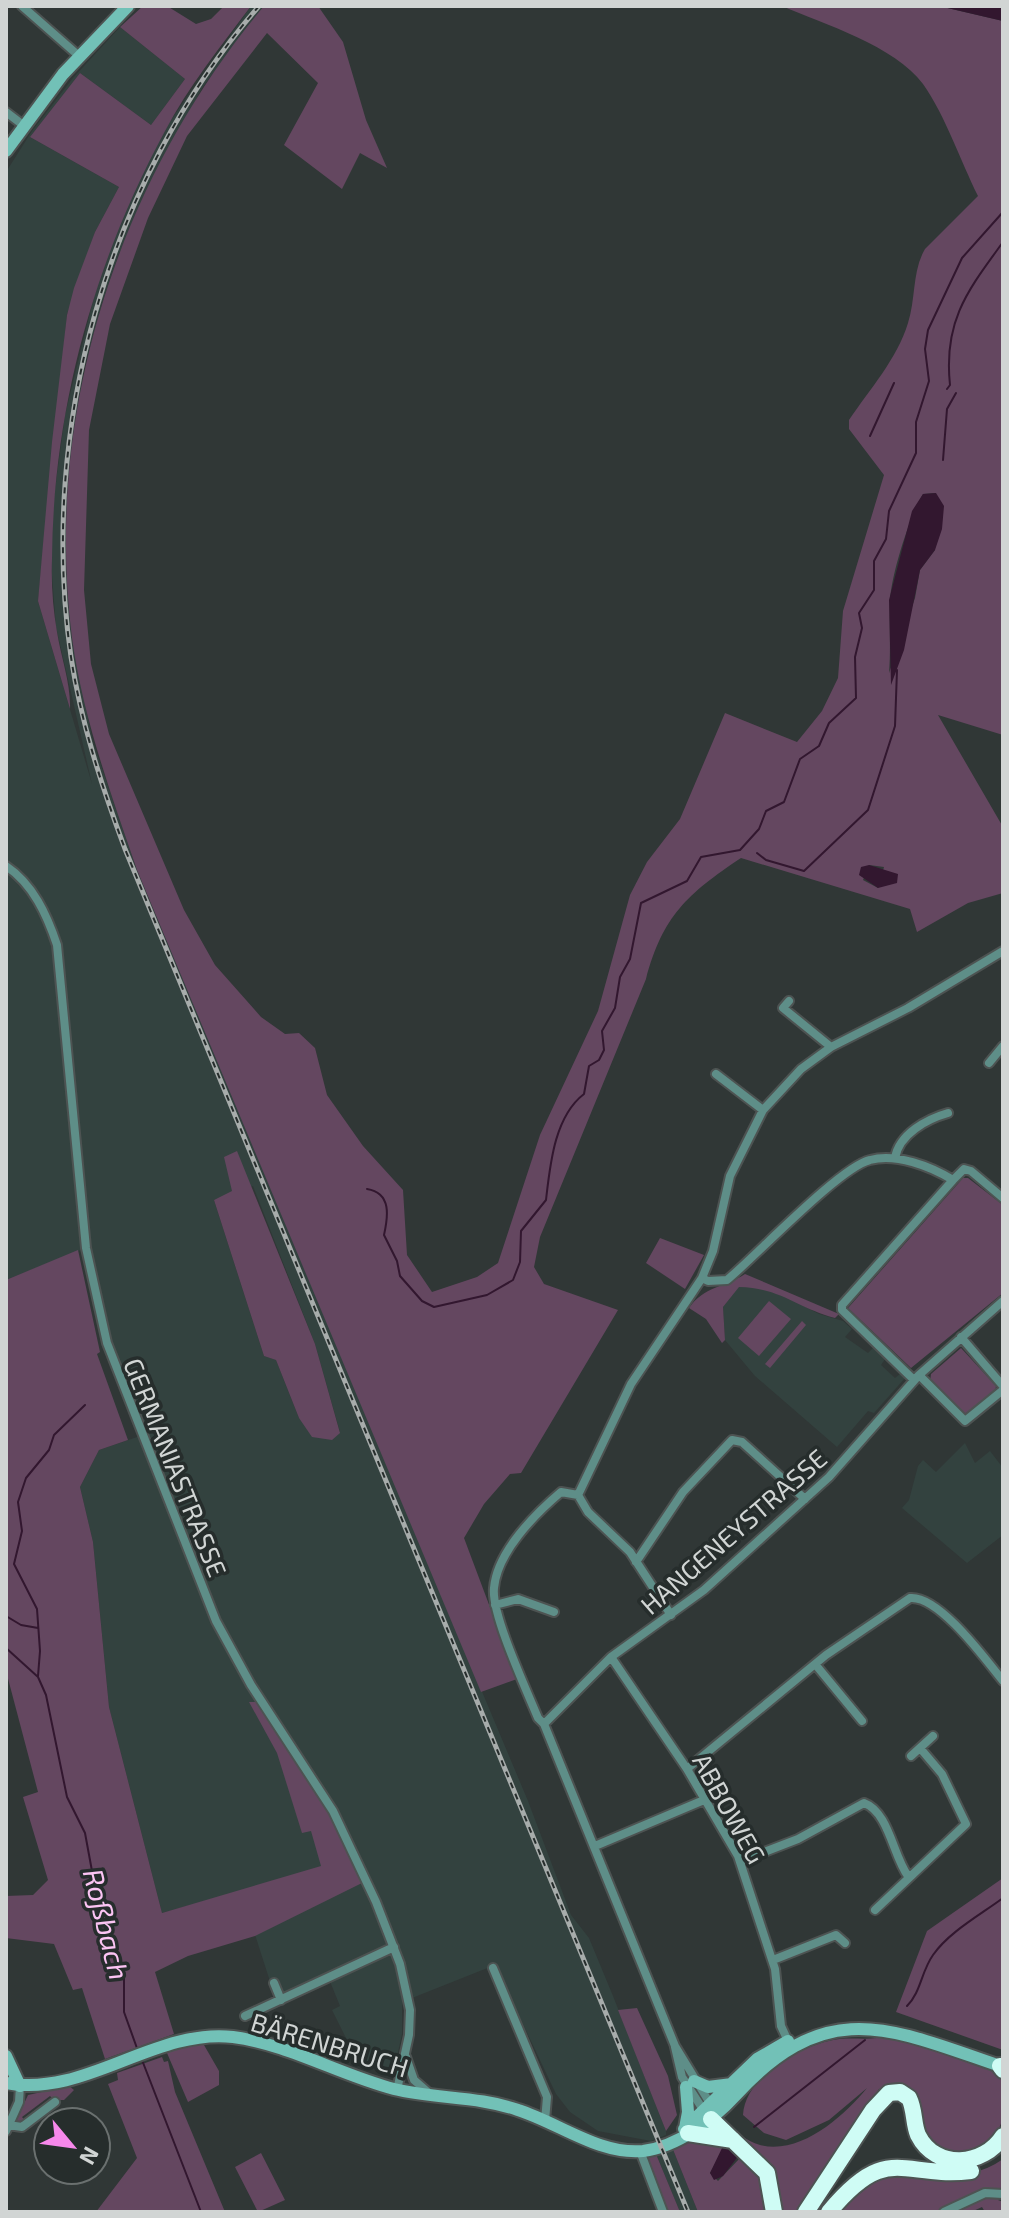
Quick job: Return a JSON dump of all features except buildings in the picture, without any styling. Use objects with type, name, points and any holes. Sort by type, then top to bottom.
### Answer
[{"type":"highway","points":[[806,2212],[865,2121],[889,2093],[900,2092],[909,2098],[918,2134],[931,2150],[945,2158],[962,2161],[978,2158],[995,2147],[1003,2136]]},
{"type":"highway","points":[[709,2112],[767,2173],[774,2212]]},
{"type":"highway","points":[[682,2134],[735,2140]]},
{"type":"highway","points":[[829,2212],[859,2182],[881,2170],[897,2166],[970,2171],[986,2166],[1003,2153]]},
{"type":"main road","points":[[6,151],[79,56],[128,6]]},
{"type":"main road","name":"BÄRENBRUCH","points":[[709,2112],[757,2059],[788,2041],[847,2022],[890,2022],[1002,2065]]},
{"type":"main road","name":"BÄRENBRUCH","points":[[6,2083],[50,2086],[200,2037],[220,2036],[266,2044],[397,2090],[490,2102],[599,2144],[640,2151],[682,2134],[782,2053],[836,2031],[870,2028],[900,2032],[1002,2065]]},
{"type":"main road","points":[[6,2056],[20,2086]]},
{"type":"main road","points":[[682,2134],[689,2107],[690,2084],[708,2087],[732,2084]]},
{"type":"street","points":[[22,6],[79,56]]},
{"type":"street","points":[[6,112],[23,125]]},
{"type":"street","name":"GERMANIASTRASSE","points":[[6,866],[34,895],[48,918],[57,945],[86,1248],[95,1298],[116,1373],[216,1621],[251,1685],[339,1821],[357,1856],[394,1947],[410,2010],[406,2053],[397,2090]]},
{"type":"street","points":[[578,1495],[608,1427],[638,1372],[702,1278],[713,1251],[730,1176],[763,1110],[801,1069],[831,1047],[908,1008],[1003,951]]},
{"type":"street","points":[[782,1007],[831,1047]]},
{"type":"street","points":[[989,1063],[1003,1046]]},
{"type":"street","points":[[716,1074],[763,1110]]},
{"type":"street","points":[[895,1158],[899,1146],[916,1128],[929,1119],[948,1113]]},
{"type":"street","points":[[702,1278],[708,1281],[727,1280],[838,1178],[866,1160],[895,1158],[953,1180]]},
{"type":"street","points":[[961,1337],[1003,1388],[965,1421],[842,1310],[842,1305],[964,1169],[971,1171],[1003,1198]]},
{"type":"street","name":"HANGENEYSTRASSE","points":[[544,1724],[611,1657],[671,1615],[805,1499],[848,1458],[916,1377],[1003,1301]]},
{"type":"street","points":[[636,1562],[683,1492],[732,1440],[742,1442],[805,1499]]},
{"type":"street","points":[[671,1615],[636,1562],[588,1512],[578,1495],[561,1492],[523,1531],[497,1577],[495,1605],[538,1718],[544,1724],[595,1846],[690,2084],[709,2112]]},
{"type":"street","points":[[687,1769],[815,1664],[899,1604],[915,1597],[949,1620],[1003,1681]]},
{"type":"street","points":[[495,1605],[518,1599],[554,1612]]},
{"type":"street","name":"ABBOWEG","points":[[611,1657],[687,1769],[741,1861],[773,1960],[782,2031],[788,2041]]},
{"type":"street","points":[[815,1664],[862,1721]]},
{"type":"street","points":[[911,1756],[933,1736]]},
{"type":"street","points":[[875,1911],[908,1876],[966,1824],[942,1774],[920,1748]]},
{"type":"street","points":[[595,1846],[704,1800]]},
{"type":"street","points":[[741,1861],[798,1839],[864,1803],[877,1815],[908,1876]]},
{"type":"street","points":[[773,1960],[836,1935],[845,1943]]},
{"type":"street","points":[[245,2016],[394,1947]]},
{"type":"street","points":[[493,1968],[547,2097],[545,2121]]},
{"type":"street","points":[[274,1983],[281,2000]]},
{"type":"street","points":[[406,2053],[414,2080],[431,2095]]},
{"type":"street","points":[[20,2086],[19,2102],[7,2128],[22,2127],[55,2102]]},
{"type":"street","points":[[640,2151],[663,2212]]},
{"type":"street","points":[[944,2212],[985,2193],[1003,2194]]},
{"type":"shaded area","points":[[143,6],[167,6],[196,24],[211,19],[224,6],[251,6],[194,83],[165,131],[118,232],[82,338],[60,448],[52,559],[54,614],[70,709],[38,601],[52,442],[67,315],[74,288],[95,232],[119,187],[30,137],[80,73],[151,125],[185,79],[120,27]]},
{"type":"shaded area","points":[[251,6],[264,6],[202,88],[118,256],[84,369],[69,471],[67,520],[72,638],[93,742],[137,870],[528,1801],[571,1915],[589,1938],[613,1996],[666,2131],[666,2135],[651,2141],[598,2131],[570,2112],[556,2094],[495,1965],[402,2002],[402,2034],[393,2075],[344,2057],[349,2044],[332,2010],[340,2006],[329,1979],[276,2000],[241,1891],[162,1913],[109,1707],[93,1542],[80,1487],[99,1450],[140,1436],[112,1362],[86,1248],[6,1280],[6,172],[32,131],[73,78],[120,27],[185,79],[151,125],[80,73],[30,137],[119,187],[95,232],[67,314],[38,601],[92,784],[56,627],[51,563],[53,504],[65,415],[99,276],[132,194],[166,127]],"holes":[[[253,1186],[315,1344],[340,1432],[299,1418],[276,1360],[264,1356],[214,1200]]]},
{"type":"shaded area","points":[[264,6],[318,6],[343,42],[366,120],[387,168],[360,153],[342,189],[284,145],[318,83],[267,33],[187,136],[148,218],[110,324],[89,430],[84,590],[91,664],[109,734],[184,910],[215,965],[261,1017],[285,1034],[299,1033],[315,1048],[327,1095],[363,1146],[403,1190],[407,1255],[432,1292],[477,1277],[498,1263],[540,1135],[598,1011],[630,895],[647,862],[680,819],[725,713],[797,742],[822,711],[838,678],[843,611],[884,475],[849,429],[849,420],[890,361],[903,336],[918,266],[925,249],[978,196],[939,110],[911,70],[877,47],[782,6],[939,6],[1003,21],[1003,735],[938,715],[1003,827],[1003,893],[968,903],[917,932],[910,909],[741,858],[692,895],[669,923],[540,1237],[534,1267],[544,1284],[618,1310],[521,1473],[510,1474],[484,1504],[464,1538],[517,1679],[481,1692],[137,870],[99,756],[83,697],[72,638],[66,553],[69,468],[82,384],[103,302],[132,222],[169,146],[213,74]],"holes":[[[936,493],[935,550],[920,570],[915,598],[889,673],[890,603],[897,563],[912,516],[923,494]],[[869,865],[884,867],[878,888],[863,880]]]},
{"type":"shaded area","points":[[939,6],[1003,6],[1003,21]]},
{"type":"shaded area","points":[[936,493],[944,506],[942,529],[935,550],[920,570],[904,650],[891,685],[889,600],[912,511],[923,494]]},
{"type":"shaded area","points":[[869,865],[898,874],[897,883],[878,888],[859,875],[861,867]]},
{"type":"shaded area","points":[[237,1151],[315,1344],[340,1433],[332,1440],[312,1437],[299,1418],[276,1360],[264,1356],[214,1200],[232,1191],[224,1157]]},
{"type":"shaded area","points":[[963,1178],[968,1178],[1003,1205],[1003,1293],[911,1368],[848,1308]]},
{"type":"shaded area","points":[[660,1238],[704,1255],[685,1289],[646,1263]]},
{"type":"shaded area","points":[[78,1250],[100,1352],[97,1354],[128,1440],[99,1450],[80,1487],[93,1542],[109,1707],[162,1913],[321,1866],[311,1831],[302,1833],[277,1753],[249,1702],[256,1702],[330,1814],[362,1880],[362,1883],[255,1936],[188,1956],[155,1972],[174,2034],[105,2059],[82,1988],[73,1990],[54,1944],[6,1938],[6,1896],[33,1895],[48,1880],[23,1797],[38,1792],[6,1671],[6,1280]]},
{"type":"shaded area","points":[[745,1274],[839,1314],[835,1318],[766,1291],[739,1287],[723,1307],[725,1340],[722,1343],[706,1319],[689,1308],[701,1295]]},
{"type":"shaded area","points":[[739,1286],[767,1287],[819,1314],[843,1321],[852,1329],[845,1337],[868,1353],[873,1348],[885,1359],[881,1365],[895,1378],[900,1374],[905,1378],[874,1413],[868,1411],[837,1447],[755,1376],[725,1340],[723,1307]]},
{"type":"shaded area","points":[[769,1301],[791,1319],[759,1356],[738,1338]]},
{"type":"shaded area","points":[[802,1321],[806,1325],[770,1368],[765,1364]]},
{"type":"shaded area","points":[[961,1348],[996,1386],[995,1394],[967,1416],[930,1382],[931,1374]]},
{"type":"shaded area","points":[[965,1443],[975,1463],[990,1451],[1003,1468],[1003,1535],[967,1563],[902,1508],[909,1500],[918,1466],[923,1460],[936,1472]]},
{"type":"shaded area","points":[[1003,1878],[1003,2050],[896,2012],[927,1931]]},
{"type":"shaded area","points":[[637,2008],[668,2076],[677,2115],[666,2131],[618,2010]]},
{"type":"shaded area","points":[[888,2035],[994,2069],[1003,2075],[1003,2113],[998,2130],[972,2156],[936,2149],[896,2086],[879,2089],[796,2212],[777,2212],[776,2189],[723,2122],[760,2145],[775,2147],[806,2139],[846,2111],[867,2088],[829,2120],[786,2140],[764,2133],[743,2115],[753,2088],[776,2066],[804,2049],[833,2040]]},
{"type":"shaded area","points":[[192,2044],[204,2045],[219,2071],[219,2085],[188,2102],[167,2053]]},
{"type":"shaded area","points":[[162,2057],[164,2062],[168,2061],[175,2092],[225,2212],[96,2212],[137,2158],[108,2084],[118,2080],[117,2073]]},
{"type":"shaded area","points":[[69,2086],[74,2090],[64,2100],[54,2100],[50,2096],[32,2106],[22,2117],[26,2122],[15,2123],[28,2095]]},
{"type":"shaded area","points":[[703,2141],[725,2146],[710,2173],[718,2181],[741,2157],[763,2180],[768,2212],[698,2212],[672,2147],[678,2143]]},
{"type":"shaded area","points":[[723,2146],[739,2155],[723,2176],[714,2180],[710,2173]]},
{"type":"shaded area","points":[[672,2147],[698,2212],[680,2212],[656,2154]]},
{"type":"shaded area","points":[[261,2153],[285,2200],[258,2212],[235,2167]]},
{"type":"shaded area","points":[[656,2154],[680,2212],[663,2212],[642,2159]]},
{"type":"shaded area","points":[[1003,2159],[1003,2197],[998,2200],[1003,2202],[1003,2212],[985,2212],[982,2207],[971,2212],[838,2212],[882,2175],[960,2175],[989,2167]]},
{"type":"waterway","points":[[367,1189],[381,1195],[384,1201],[387,1214],[384,1235],[397,1261],[400,1276],[422,1301],[434,1307],[487,1295],[513,1280],[520,1262],[521,1231],[546,1200],[560,1129],[566,1115],[584,1094],[589,1066],[599,1060],[604,1050],[602,1031],[615,1008],[620,977],[630,959],[641,903],[687,881],[701,857],[740,850],[759,829],[766,811],[784,802],[800,759],[819,746],[829,723],[856,698],[855,657],[862,628],[859,613],[874,590],[874,561],[886,539],[889,511],[916,453],[916,422],[929,381],[925,349],[928,330],[962,258],[1003,212]]},
{"type":"waterway","points":[[947,389],[950,385],[951,342],[961,307],[1003,242]]},
{"type":"waterway","points":[[870,436],[894,383]]},
{"type":"waterway","points":[[943,460],[947,409],[956,393]]},
{"type":"waterway","points":[[757,853],[766,860],[804,871],[868,810],[895,726],[897,670]]},
{"type":"waterway","points":[[38,1676],[37,1609],[14,1564],[22,1531],[18,1502],[26,1478],[49,1450],[54,1435],[85,1405]]},
{"type":"waterway","points":[[6,1616],[21,1625],[38,1628]]},
{"type":"waterway","name":"Roßbach","points":[[6,1648],[38,1677],[46,1695],[67,1797],[85,1833],[99,1909],[124,1974],[124,2012],[138,2051]]},
{"type":"waterway","points":[[907,2006],[929,1961],[940,1947],[956,1931],[1003,1898]]},
{"type":"waterway","points":[[754,2127],[865,2040]]},
{"type":"waterway","name":"Roßbach","points":[[142,2060],[201,2212]]},
{"type":"railway","points":[[259,6],[206,75],[161,149],[124,229],[96,312],[76,397],[65,484],[63,571],[75,682],[93,754],[125,849],[688,2212]]}]
